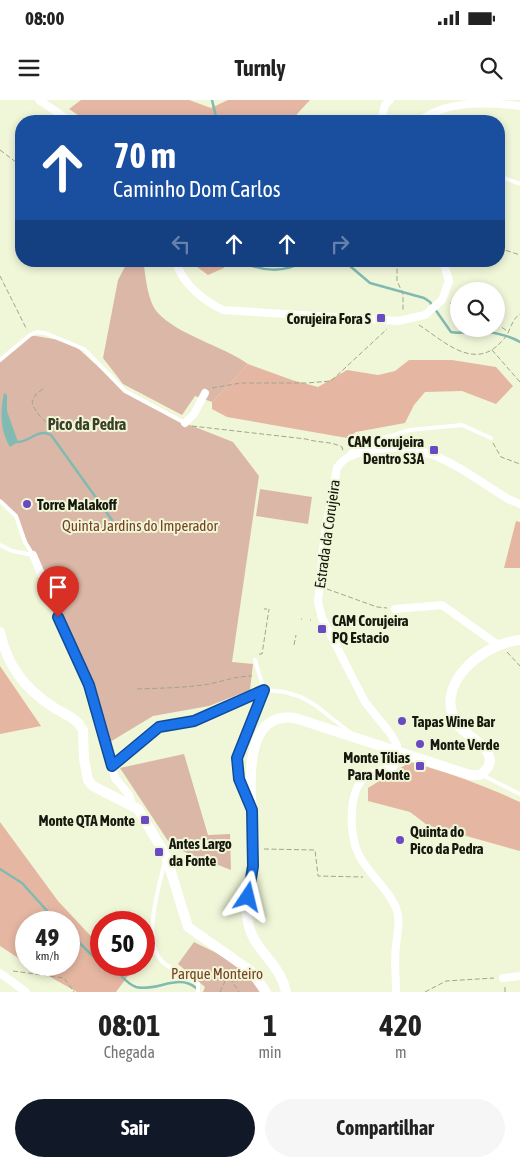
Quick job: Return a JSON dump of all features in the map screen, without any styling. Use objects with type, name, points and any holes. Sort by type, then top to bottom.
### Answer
[{"type":"main road","points":[[0,632],[5,654],[14,670],[39,698],[79,724],[83,730],[84,759],[88,780],[93,786],[138,808],[166,856],[188,927],[251,971],[266,992]]},
{"type":"main road","points":[[286,992],[281,975],[256,942],[248,926],[246,910],[254,849],[251,778],[253,748],[258,736],[274,720],[279,718],[295,718],[470,775],[480,774],[489,766],[488,752],[457,724],[452,701],[457,681],[468,664],[498,645],[520,640]]},
{"type":"street","points":[[39,100],[61,115]]},
{"type":"street","points":[[382,115],[385,104],[390,100]]},
{"type":"street","points":[[428,115],[435,110],[459,102],[481,101],[520,106]]},
{"type":"street","points":[[177,267],[178,271],[206,302],[223,310],[398,321],[429,312],[440,302],[449,281],[445,267]]},
{"type":"street","points":[[185,423],[194,414],[205,393]]},
{"type":"street","name":"Estrada da Corujeira","points":[[396,752],[397,745],[390,733],[365,702],[322,618],[318,602],[324,539],[337,468],[345,459],[375,449],[401,447],[427,451],[508,499],[520,504]]},
{"type":"street","points":[[33,555],[89,685],[115,778],[129,795],[132,804]]},
{"type":"street","points":[[395,609],[442,606],[498,645]]},
{"type":"street","points":[[396,752],[392,767],[366,777],[355,794],[352,805],[354,836],[358,854],[391,897],[398,917],[396,992]]},
{"type":"street","points":[[3,972],[25,992]]},
{"type":"street","points":[[503,978],[520,976]]},
{"type":"street","points":[[0,979],[15,984]]},
{"type":"lane","points":[[505,178],[520,184]]},
{"type":"lane","points":[[0,360],[30,335],[37,332],[45,332],[84,349],[125,391],[185,423]]},
{"type":"lane","points":[[345,459],[355,447],[410,430],[462,425],[491,438]]},
{"type":"lane","points":[[0,500],[16,516],[25,542],[33,555]]},
{"type":"lane","points":[[0,545],[33,555]]},
{"type":"lane","points":[[252,810],[239,779],[237,758],[264,690],[255,660]]},
{"type":"lane","points":[[112,766],[159,727],[194,721],[264,690],[286,692],[315,705],[343,725],[357,739]]},
{"type":"lane","points":[[480,774],[520,794]]},
{"type":"lane","points":[[166,856],[154,916],[153,947],[160,960],[176,971],[191,977],[198,984],[198,992]]},
{"type":"path","points":[[0,150],[15,161]]},
{"type":"path","points":[[505,250],[520,255]]},
{"type":"path","points":[[397,267],[397,280],[404,302]]},
{"type":"path","points":[[0,276],[30,335]]},
{"type":"path","points":[[440,302],[450,305]]},
{"type":"path","points":[[419,325],[445,344],[480,355],[491,350],[504,340],[511,324],[520,314]]},
{"type":"path","points":[[205,393],[219,385],[331,381],[398,321]]},
{"type":"path","points":[[491,350],[520,382]]},
{"type":"path","points":[[43,389],[36,394],[32,402],[34,410],[46,421],[64,430],[74,428],[80,423],[77,418]]},
{"type":"path","points":[[185,423],[199,428],[306,439],[320,444],[334,443],[342,447],[345,459]]},
{"type":"path","points":[[491,438],[501,456],[520,464]]},
{"type":"path","points":[[319,586],[377,607],[395,609]]},
{"type":"path","points":[[252,655],[261,656],[268,609],[264,609]]},
{"type":"path","points":[[294,645],[296,635]]},
{"type":"path","points":[[498,645],[511,654],[520,666]]},
{"type":"path","points":[[138,689],[176,688],[212,683],[240,676],[260,676]]},
{"type":"path","points":[[254,849],[315,850],[318,876],[369,878],[372,874]]},
{"type":"path","points":[[3,972],[64,978],[74,992]]},
{"type":"path","points":[[220,992],[228,975],[239,992]]},
{"type":"path","points":[[425,992],[446,980],[503,978]]},
{"type":"green space","points":[[125,267],[144,267],[148,291],[158,313],[177,328],[248,364],[212,402],[195,396],[182,415],[123,384],[103,358],[118,280]]},
{"type":"green space","name":"Quinta Jardins do Imperador","points":[[30,335],[71,342],[125,391],[185,423],[233,442],[259,476],[232,662],[253,664],[250,690],[209,706],[153,716],[105,745],[89,685],[16,516],[0,501],[0,360]]},
{"type":"green space","points":[[260,489],[312,497],[308,524],[256,516]]},
{"type":"green space","points":[[184,754],[208,835],[230,834],[231,870],[172,847],[120,768]]},
{"type":"green space","name":"Parque Monteiro","points":[[194,942],[223,957],[239,968],[260,992],[203,992],[205,987],[178,964]]},
{"type":"shaded area","points":[[81,100],[189,100],[211,108],[228,100],[310,100],[297,115],[78,115],[69,109]]},
{"type":"shaded area","points":[[197,267],[224,267],[224,268],[208,275]]},
{"type":"shaded area","points":[[409,360],[452,360],[496,367],[513,386],[496,404],[462,391],[425,392],[414,405],[405,423],[356,432],[347,438],[227,417],[212,409],[212,402],[248,364],[318,387],[347,370],[378,375],[395,371]]},
{"type":"shaded area","points":[[516,521],[520,522],[520,568],[504,568]]},
{"type":"shaded area","points":[[0,666],[41,726],[0,734]]},
{"type":"shaded area","points":[[410,762],[466,780],[520,802],[520,851],[427,825],[410,812],[368,801],[368,788]]},
{"type":"shaded area","points":[[0,822],[67,911],[15,911],[15,956],[0,946]]},
{"type":"shaded area","points":[[80,925],[90,935],[90,976],[128,976],[116,992],[77,992],[49,976],[80,976]]},
{"type":"water","points":[[4,393],[7,395],[7,411],[18,442],[10,447],[4,434],[2,421]]},
{"type":"waterway","points":[[212,100],[216,115]]},
{"type":"waterway","points":[[257,267],[273,270],[292,267]]},
{"type":"waterway","points":[[351,267],[370,283],[424,298],[430,302],[451,332],[485,331],[520,342]]},
{"type":"waterway","points":[[18,442],[42,433],[51,435],[112,520]]},
{"type":"waterway","points":[[0,869],[22,883],[47,911]]},
{"type":"waterway","points":[[80,943],[90,953]]},
{"type":"waterway","points":[[122,976],[128,983],[136,987],[144,988],[182,982],[196,988]]},
{"type":"place","name":"Corujeira Fora S","points":[[381,318]]},
{"type":"place","name":"CAM Corujeira Dentro S3A","points":[[434,450]]},
{"type":"place","name":"Torre Malakoff","points":[[27,504]]},
{"type":"place","name":"CAM Corujeira PQ Estacio","points":[[322,629]]},
{"type":"place","name":"Tapas Wine Bar","points":[[402,721]]},
{"type":"place","name":"Monte Verde","points":[[420,744]]},
{"type":"place","name":"Monte Tílias Para Monte","points":[[420,766]]},
{"type":"place","name":"Monte QTA Monte","points":[[145,820]]},
{"type":"place","name":"Quinta do Pico da Pedra","points":[[400,840]]},
{"type":"place","name":"Antes Largo da Fonte","points":[[159,852]]},
{"type":"district","name":"Pico da Pedra","points":[[87,424]]},
{"type":"route","points":[[58,617],[89,685],[101,733],[112,766],[159,727],[194,721],[264,690],[237,758],[239,779],[252,810],[254,849],[248,897]]}]
